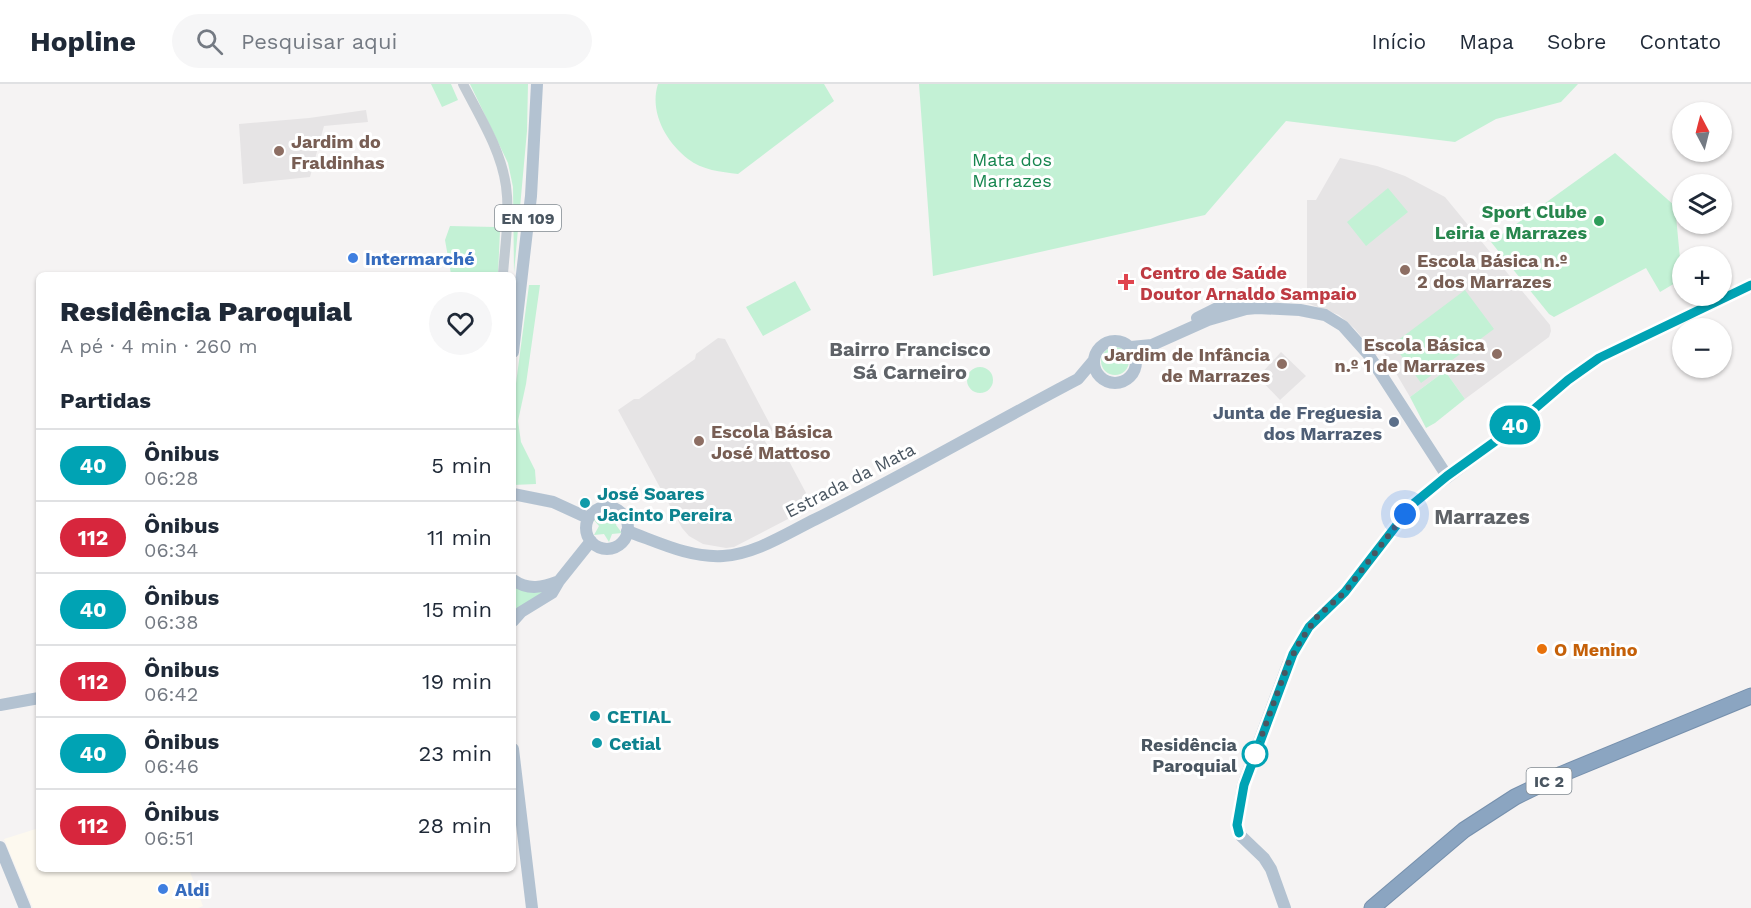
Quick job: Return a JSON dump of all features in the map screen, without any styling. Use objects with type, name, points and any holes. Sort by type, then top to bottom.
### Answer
[{"type":"highway","name":"IC 2","points":[[1372,908],[1464,830],[1515,797],[1562,774],[1751,696]]},
{"type":"highway","name":"IC 2","points":[[1385,908],[1461,844],[1524,802],[1606,764],[1751,704]]},
{"type":"main road","name":"EN 109","points":[[516,326],[531,196],[537,84]]},
{"type":"main road","points":[[1285,908],[1271,869],[1264,858],[1239,833],[1237,825],[1244,785],[1288,664],[1317,617],[1351,585],[1413,504],[1504,435],[1568,380],[1599,358],[1751,285]]},
{"type":"main road","points":[[1103,380],[1096,371],[1094,360],[1098,349],[1108,342],[1118,341],[1131,347],[1152,345],[1222,315],[1257,308],[1319,313],[1331,317],[1343,326],[1368,354],[1447,476]]},
{"type":"main road","points":[[1078,379],[1122,382],[1131,376],[1136,365],[1152,345]]},
{"type":"main road","points":[[1131,347],[1135,354],[1136,365]]},
{"type":"main road","name":"Estrada da Mata","points":[[627,531],[672,549],[702,555],[729,555],[757,547],[846,504],[1078,379],[1094,360]]},
{"type":"main road","points":[[516,496],[553,502],[588,518]]},
{"type":"main road","points":[[611,507],[624,516],[627,531],[620,543],[611,548],[600,547],[591,541],[586,532],[588,518],[597,509],[611,507]]},
{"type":"main road","points":[[516,618],[521,612],[552,593],[591,541]]},
{"type":"main road","points":[[516,582],[535,588],[559,581]]},
{"type":"main road","points":[[0,705],[36,699]]},
{"type":"main road","points":[[516,774],[532,908]]},
{"type":"main road","points":[[0,847],[26,908]]},
{"type":"street","points":[[464,84],[497,153],[504,179],[507,205],[503,272]]},
{"type":"shaded area","name":"Jardim do Fraldinhas","points":[[366,110],[368,122],[324,126],[310,177],[243,184],[239,124]]},
{"type":"shaded area","name":"Escola Básica n.º 2 dos Marrazes","points":[[1340,158],[1377,166],[1405,176],[1445,197],[1550,325],[1549,337],[1465,399],[1445,371],[1410,397],[1383,351],[1376,355],[1355,329],[1339,315],[1307,303],[1307,200],[1316,200]]},
{"type":"shaded area","name":"Escola Básica José Mattoso","points":[[718,338],[725,339],[773,430],[762,436],[772,453],[782,448],[813,506],[734,547],[726,548],[703,544],[689,536],[682,528],[618,410],[634,399],[639,399],[695,359],[696,354]]},
{"type":"shaded area","name":"Jardim de Infância de Marrazes","points":[[1281,352],[1306,376],[1280,400],[1258,377]]},
{"type":"shaded area","points":[[36,829],[36,872],[190,872],[203,906],[198,908],[33,908],[4,839]]},
{"type":"green space","points":[[431,84],[451,84],[458,100],[442,107]]},
{"type":"green space","points":[[470,84],[528,84],[527,131],[514,272],[513,187],[508,163]]},
{"type":"green space","points":[[658,84],[824,84],[834,101],[738,174],[699,166],[680,152],[661,126],[656,105]]},
{"type":"green space","name":"Mata dos Marrazes","points":[[919,84],[1578,84],[1561,102],[1496,119],[1455,142],[1286,121],[1205,215],[933,276]]},
{"type":"green space","name":"Sport Clube Leiria e Marrazes","points":[[1615,153],[1672,203],[1672,234],[1678,234],[1679,246],[1672,246],[1672,285],[1660,292],[1646,268],[1554,317],[1549,314],[1491,242]]},
{"type":"green space","points":[[1388,188],[1408,212],[1366,246],[1347,222]]},
{"type":"green space","points":[[450,226],[495,227],[500,231],[498,272],[451,272],[445,240]]},
{"type":"green space","points":[[795,281],[811,310],[763,336],[746,307]]},
{"type":"green space","points":[[529,285],[540,285],[526,384],[518,421],[521,442],[535,470],[536,484],[516,485],[516,383]]},
{"type":"green space","points":[[1465,290],[1494,329],[1421,383],[1393,344]]},
{"type":"green space","points":[[1115,347],[1125,351],[1129,361],[1125,371],[1115,375],[1105,371],[1101,361],[1105,351]]},
{"type":"green space","points":[[980,367],[989,371],[993,380],[989,389],[980,393],[971,389],[967,380],[971,371]]},
{"type":"green space","points":[[1445,371],[1465,399],[1426,428],[1410,397]]},
{"type":"green space","points":[[606,512],[610,518],[619,517],[616,525],[622,533],[612,534],[609,542],[604,534],[594,535],[599,526],[593,519],[602,519]]},
{"type":"green space","points":[[516,586],[546,590],[516,611]]},
{"type":"bus line","name":"40","points":[[1239,833],[1237,825],[1241,793],[1293,654],[1317,617],[1345,592],[1369,564],[1413,504],[1513,428],[1544,399],[1599,358],[1751,285]]},
{"type":"place","name":"Jardim do Fraldinhas","points":[[279,151]]},
{"type":"place","name":"Sport Clube Leiria e Marrazes","points":[[1599,221]]},
{"type":"place","name":"Intermarché","points":[[353,258]]},
{"type":"place","name":"Escola Básica n.º 2 dos Marrazes","points":[[1405,270]]},
{"type":"place","name":"Centro de Saúde Doutor Arnaldo Sampaio","points":[[1126,282]]},
{"type":"place","name":"Escola Básica n.º 1 de Marrazes","points":[[1497,354]]},
{"type":"place","name":"Jardim de Infância de Marrazes","points":[[1282,364]]},
{"type":"place","name":"Junta de Freguesia dos Marrazes","points":[[1394,422]]},
{"type":"place","name":"Escola Básica José Mattoso","points":[[699,441]]},
{"type":"place","name":"José Soares Jacinto Pereira","points":[[585,503]]},
{"type":"place","name":"O Menino","points":[[1542,649]]},
{"type":"place","name":"CETIAL","points":[[595,716]]},
{"type":"place","name":"Cetial","points":[[597,743]]},
{"type":"place","name":"Residência Paroquial","points":[[1255,754]]},
{"type":"place","name":"Aldi","points":[[163,889]]},
{"type":"district","name":"Bairro Francisco Sá Carneiro","points":[[910,360]]},
{"type":"district","name":"Marrazes","points":[[1482,516]]},
{"type":"route","points":[[1255,754],[1288,664],[1309,627],[1345,592],[1369,564],[1405,514]]}]
